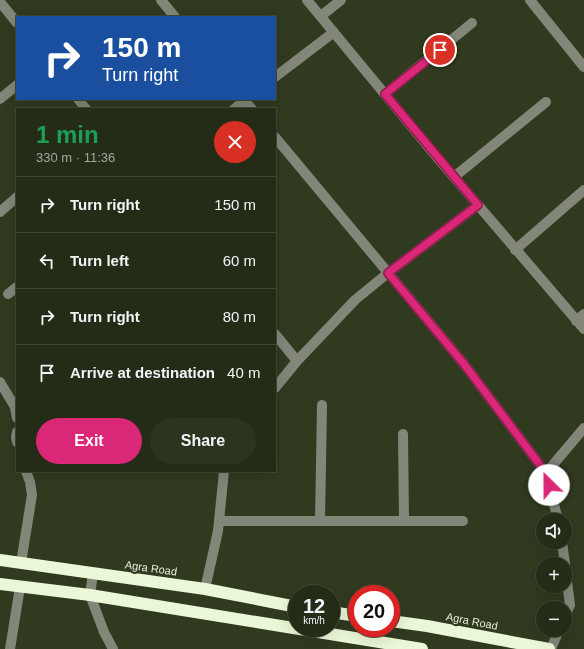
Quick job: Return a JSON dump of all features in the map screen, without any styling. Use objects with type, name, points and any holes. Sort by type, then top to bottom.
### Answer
[{"type":"highway","name":"Agra Road","points":[[0,560],[205,589],[288,605]]},
{"type":"highway","points":[[0,584],[90,595],[422,649]]},
{"type":"highway","name":"Agra Road","points":[[400,622],[550,649]]},
{"type":"street","points":[[161,0],[174,16]]},
{"type":"street","points":[[307,0],[516,250],[580,317],[584,329]]},
{"type":"street","points":[[321,16],[341,0]]},
{"type":"street","points":[[530,0],[584,67]]},
{"type":"street","points":[[0,2],[16,22]]},
{"type":"street","points":[[385,94],[472,23]]},
{"type":"street","points":[[276,76],[334,32]]},
{"type":"street","points":[[0,99],[16,86]]},
{"type":"street","points":[[79,100],[85,108]]},
{"type":"street","points":[[235,108],[243,100]]},
{"type":"street","points":[[245,100],[251,108]]},
{"type":"street","points":[[454,177],[546,102]]},
{"type":"street","points":[[276,138],[464,364],[546,473],[556,513]]},
{"type":"street","points":[[516,250],[584,190]]},
{"type":"street","points":[[0,212],[16,199]]},
{"type":"street","points":[[276,387],[297,361],[356,300],[388,273],[478,205]]},
{"type":"street","points":[[8,294],[16,288]]},
{"type":"street","points":[[276,335],[297,361]]},
{"type":"street","points":[[0,382],[15,407],[16,412]]},
{"type":"street","points":[[320,521],[322,405]]},
{"type":"street","points":[[546,473],[584,428]]},
{"type":"street","points":[[403,434],[404,521]]},
{"type":"street","points":[[21,563],[32,495],[26,472]]},
{"type":"street","points":[[205,589],[218,531],[224,472]]},
{"type":"street","points":[[219,521],[463,521]]},
{"type":"street","points":[[92,573],[90,595],[104,632],[113,649]]},
{"type":"street","points":[[10,649],[20,587]]},
{"type":"street","points":[[550,649],[556,637]]},
{"type":"route","points":[[440,50],[385,94],[478,205],[388,273],[464,364],[546,473],[549,485]]}]
